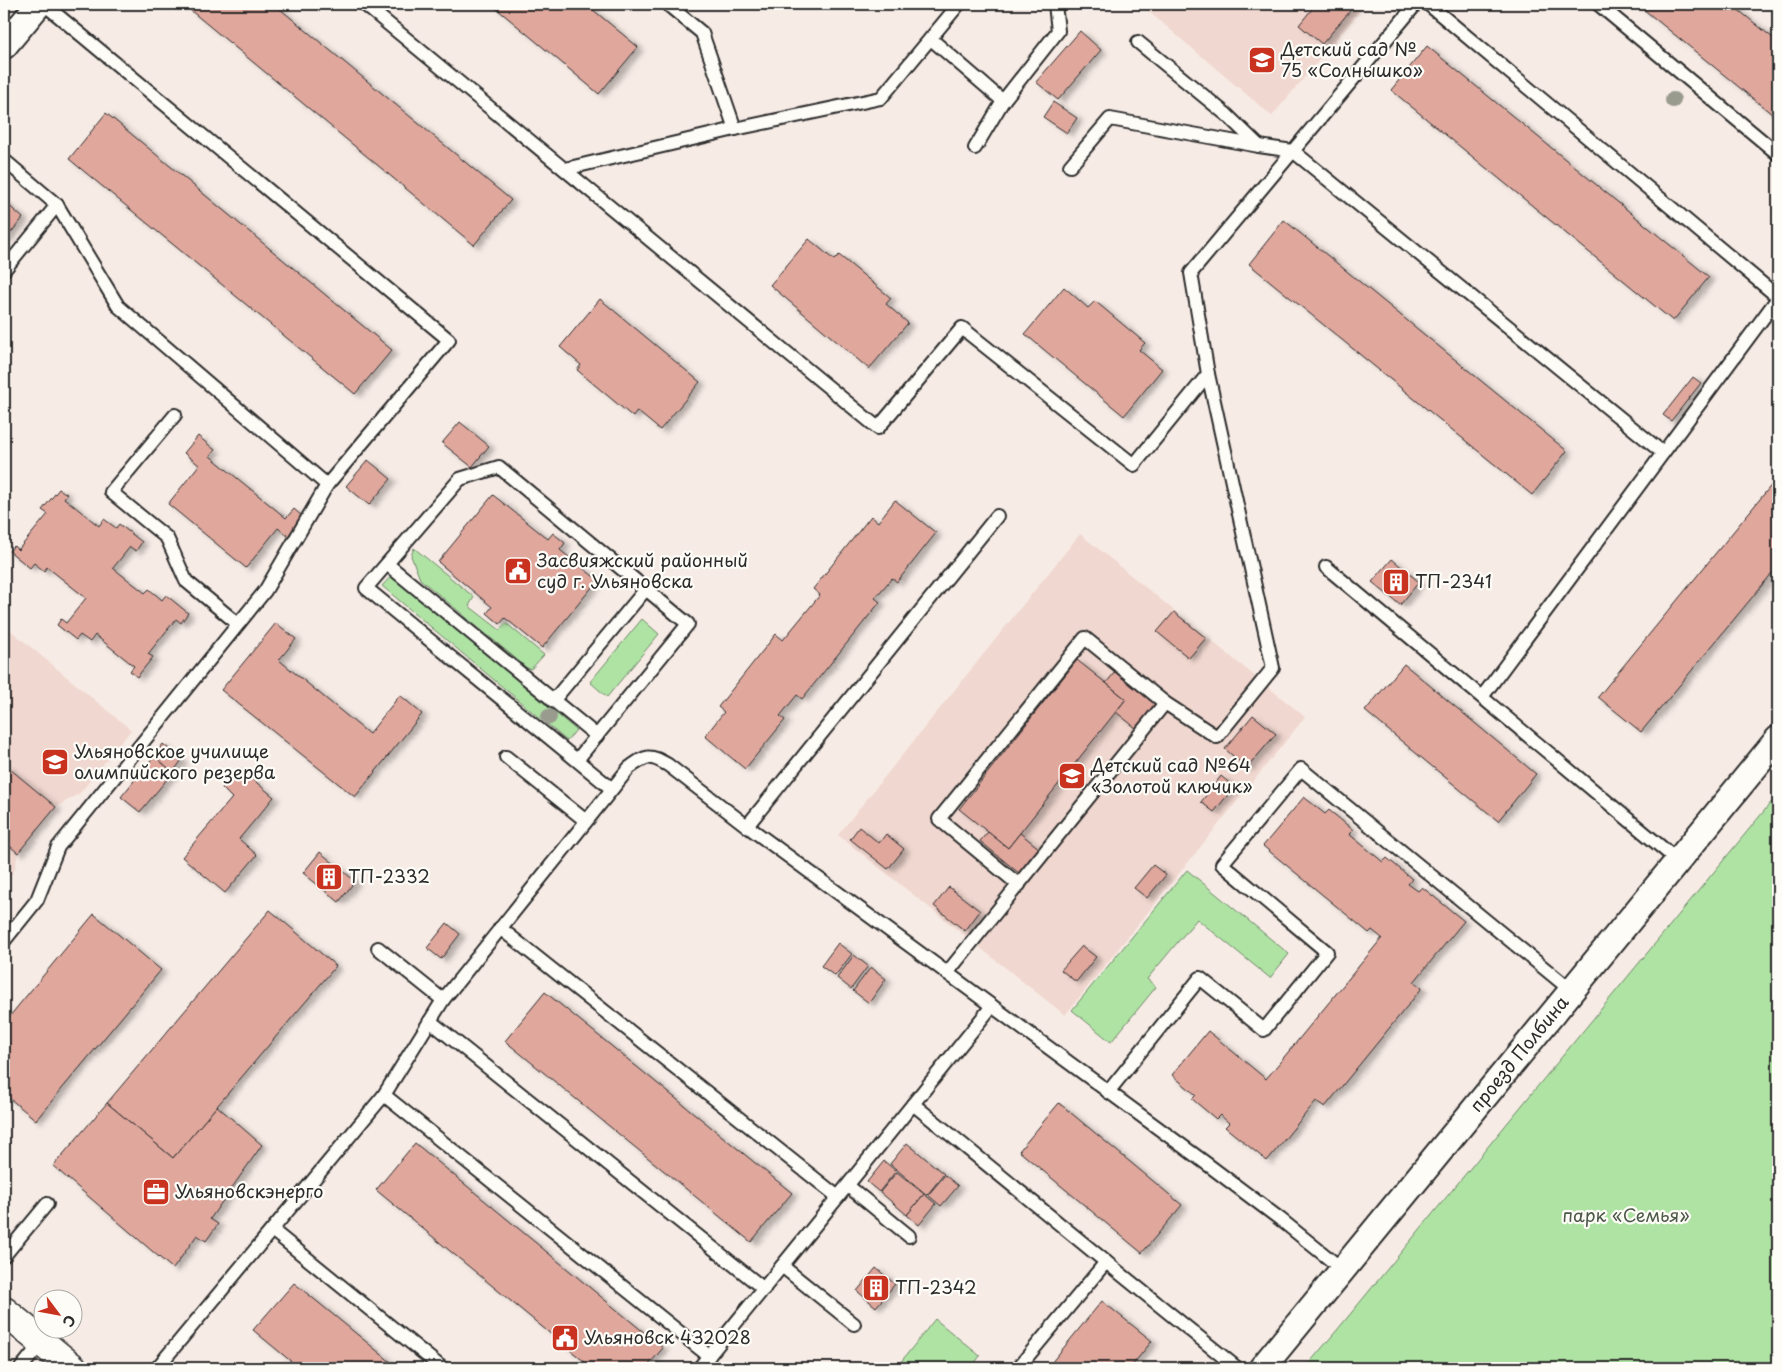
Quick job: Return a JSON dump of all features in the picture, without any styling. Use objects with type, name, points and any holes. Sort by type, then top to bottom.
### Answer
[{"type":"street","points":[[4,46],[39,4]]},
{"type":"street","name":"проезд Полбина","points":[[1262,1368],[1778,739]]},
{"type":"street","points":[[4,1311],[73,1368]]},
{"type":"lane","points":[[4,941],[37,900],[58,847],[265,591],[327,485],[449,340],[44,4]]},
{"type":"lane","points":[[364,4],[878,428],[962,328],[1134,465],[1208,374]]},
{"type":"lane","points":[[667,4],[702,33],[735,129]]},
{"type":"lane","points":[[565,169],[735,129],[881,98],[959,4]]},
{"type":"lane","points":[[976,148],[1003,101],[1058,31],[1055,4]]},
{"type":"lane","points":[[1019,885],[939,819],[1084,638],[1165,703],[1217,737],[1273,668],[1208,374],[1191,273],[1416,4]]},
{"type":"lane","points":[[1428,4],[1778,298],[1482,697]]},
{"type":"lane","points":[[1598,4],[1778,154]]},
{"type":"lane","points":[[931,39],[1003,101]]},
{"type":"lane","points":[[1138,42],[1227,115],[1259,146]]},
{"type":"lane","points":[[1070,166],[1110,119],[1293,151],[1663,453]]},
{"type":"lane","points":[[4,160],[57,205],[118,306],[327,485]]},
{"type":"lane","points":[[4,270],[57,205]]},
{"type":"lane","points":[[175,415],[111,492],[167,538],[186,581],[238,624]]},
{"type":"lane","points":[[577,760],[688,624],[499,467],[460,479],[366,588],[612,789]]},
{"type":"lane","points":[[747,826],[997,516]]},
{"type":"lane","points":[[387,564],[596,736]]},
{"type":"lane","points":[[1326,567],[1678,861]]},
{"type":"lane","points":[[553,701],[646,589]]},
{"type":"lane","points":[[947,973],[1165,703]]},
{"type":"lane","points":[[506,757],[586,822]]},
{"type":"lane","points":[[158,1368],[384,1095],[443,1000],[500,928],[612,789],[630,768],[644,758],[656,758],[668,765],[747,826],[1272,1214],[1343,1270]]},
{"type":"lane","points":[[1108,1092],[1200,978],[1264,1030],[1327,952],[1222,864],[1301,769],[1572,991]]},
{"type":"lane","points":[[500,928],[838,1197]]},
{"type":"lane","points":[[378,948],[443,1000]]},
{"type":"lane","points":[[699,1368],[992,1006]]},
{"type":"lane","points":[[430,1021],[764,1289]]},
{"type":"lane","points":[[384,1095],[709,1356]]},
{"type":"lane","points":[[913,1104],[1237,1368]]},
{"type":"lane","points":[[848,1186],[909,1236]]},
{"type":"lane","points":[[4,1256],[46,1204]]},
{"type":"lane","points":[[272,1230],[442,1368]]},
{"type":"lane","points":[[1018,1368],[1106,1262]]},
{"type":"lane","points":[[782,1266],[854,1324]]},
{"type":"lane","points":[[20,1368],[42,1342]]},
{"type":"shaded area","name":"Детский сад № 75 «Солнышко»","points":[[1140,4],[1366,4],[1272,116]]},
{"type":"shaded area","name":"Детский сад №64 «Золотой ключик»","points":[[1080,534],[1305,717],[1065,1015],[838,835]]},
{"type":"shaded area","name":"Ульяновское училище олимпийского резерва","points":[[4,625],[131,730],[80,793],[56,807],[18,853],[15,869],[4,884]]},
{"type":"green space","points":[[414,548],[474,597],[469,606],[500,630],[506,623],[544,655],[531,669],[527,668],[420,579],[411,556]]},
{"type":"green space","points":[[392,575],[576,730],[567,741],[382,586]]},
{"type":"green space","points":[[642,619],[659,634],[607,697],[590,682]]},
{"type":"green space","name":"парк «Семья»","points":[[1778,794],[1778,1368],[1305,1368],[1338,1329]]},
{"type":"green space","points":[[1187,870],[1289,954],[1270,978],[1197,919],[1147,979],[1156,987],[1111,1042],[1072,1010]]},
{"type":"green space","points":[[935,1319],[980,1356],[971,1368],[896,1368]]},
{"type":"building","points":[[195,4],[274,4],[511,200],[474,245],[190,10]]},
{"type":"building","points":[[491,4],[586,4],[638,47],[599,94]]},
{"type":"building","points":[[1316,4],[1355,5],[1322,44],[1299,25]]},
{"type":"building","points":[[1637,4],[1731,4],[1778,42],[1778,119]]},
{"type":"building","points":[[1080,31],[1101,50],[1058,100],[1036,82]]},
{"type":"building","points":[[1427,46],[1709,277],[1673,321],[1391,90]]},
{"type":"building","points":[[1053,102],[1077,118],[1067,133],[1043,117]]},
{"type":"building","points":[[106,113],[392,350],[355,394],[69,159]]},
{"type":"building","points":[[4,201],[23,218],[4,241]]},
{"type":"building","points":[[1284,220],[1567,451],[1532,495],[1249,264]]},
{"type":"building","points":[[809,239],[834,260],[839,255],[891,298],[886,304],[908,323],[869,369],[770,285]]},
{"type":"building","points":[[1064,287],[1088,308],[1095,301],[1145,343],[1139,350],[1162,369],[1124,416],[1025,334]]},
{"type":"building","points":[[600,299],[700,382],[660,430],[637,411],[633,417],[577,370],[581,365],[560,347]]},
{"type":"building","points":[[1693,377],[1701,383],[1671,421],[1663,415]]},
{"type":"building","points":[[460,422],[489,446],[472,467],[442,443]]},
{"type":"building","points":[[198,436],[215,450],[210,456],[286,518],[294,509],[303,517],[288,536],[278,528],[246,568],[168,504],[199,465],[184,453]]},
{"type":"building","points":[[368,460],[391,479],[369,505],[346,486]]},
{"type":"building","points":[[1778,477],[1778,566],[1641,732],[1598,697]]},
{"type":"building","points":[[59,489],[67,494],[64,498],[99,526],[104,519],[116,528],[119,524],[142,542],[136,551],[130,547],[113,568],[145,593],[149,589],[162,600],[166,595],[188,613],[181,623],[176,619],[148,654],[153,657],[137,677],[130,671],[134,666],[95,635],[90,642],[80,635],[76,640],[57,625],[61,619],[66,623],[86,598],[47,567],[44,571],[34,563],[30,568],[9,551],[14,546],[18,550],[48,514],[42,510]]},
{"type":"building","name":"Засвияжский районный суд г. Ульяновска","points":[[493,495],[548,539],[553,533],[565,543],[560,550],[598,580],[542,648],[505,618],[500,624],[487,613],[492,607],[438,562]]},
{"type":"building","points":[[895,500],[936,533],[897,582],[892,578],[875,598],[880,602],[802,699],[797,695],[780,716],[785,720],[745,769],[705,736],[724,712],[718,707],[776,634],[783,640],[820,595],[813,589],[871,516],[878,522]]},
{"type":"building","name":"ТП-2341","points":[[1392,559],[1419,582],[1400,605],[1372,582]]},
{"type":"building","points":[[1174,612],[1206,638],[1189,658],[1157,632]]},
{"type":"building","points":[[276,623],[296,639],[279,660],[369,734],[400,695],[422,714],[355,797],[221,690]]},
{"type":"building","points":[[1077,660],[1126,699],[1008,848],[959,809]]},
{"type":"building","points":[[1404,664],[1536,774],[1498,821],[1365,711]]},
{"type":"building","points":[[1115,672],[1156,705],[1137,729],[1116,712],[1126,699],[1106,683]]},
{"type":"building","points":[[1253,715],[1276,734],[1247,768],[1225,749]]},
{"type":"building","points":[[163,744],[182,760],[173,772],[154,756]]},
{"type":"building","points":[[154,756],[173,772],[140,812],[121,797]]},
{"type":"building","points":[[4,764],[56,807],[18,853],[4,841]]},
{"type":"building","points":[[239,768],[274,797],[239,839],[257,855],[225,893],[182,857],[232,798],[222,788]]},
{"type":"building","points":[[1221,776],[1234,787],[1214,812],[1201,802]]},
{"type":"building","points":[[1304,797],[1325,814],[1329,810],[1353,830],[1349,834],[1383,862],[1387,858],[1412,879],[1408,884],[1418,891],[1422,887],[1464,921],[1414,982],[1422,988],[1325,1107],[1316,1101],[1267,1161],[1225,1127],[1229,1123],[1220,1115],[1216,1119],[1192,1099],[1196,1095],[1172,1075],[1208,1031],[1266,1079],[1382,938],[1372,930],[1369,933],[1263,846]]},
{"type":"building","points":[[859,827],[879,843],[886,834],[904,849],[888,869],[850,839]]},
{"type":"building","points":[[988,832],[1008,848],[1020,833],[1040,849],[1020,874],[980,841]]},
{"type":"building","name":"ТП-2332","points":[[320,852],[355,881],[339,902],[303,873]]},
{"type":"building","points":[[1153,865],[1166,875],[1147,898],[1134,888]]},
{"type":"building","points":[[949,887],[980,911],[965,931],[934,906]]},
{"type":"building","points":[[270,910],[336,966],[173,1158],[107,1103]]},
{"type":"building","points":[[94,914],[161,970],[36,1120],[4,1094],[4,1023]]},
{"type":"building","points":[[447,923],[460,934],[441,959],[427,948]]},
{"type":"building","points":[[838,943],[852,954],[835,976],[821,966]]},
{"type":"building","points":[[1082,946],[1096,957],[1076,982],[1061,970]]},
{"type":"building","points":[[854,955],[868,966],[851,989],[837,978]]},
{"type":"building","points":[[871,967],[886,979],[869,1003],[853,991]]},
{"type":"building","points":[[545,992],[792,1193],[751,1242],[505,1041]]},
{"type":"building","name":"Ульяновскэнерго","points":[[107,1103],[173,1158],[217,1106],[262,1145],[210,1219],[218,1224],[206,1241],[197,1235],[173,1269],[53,1166]]},
{"type":"building","points":[[1059,1103],[1182,1205],[1142,1253],[1019,1151]]},
{"type":"building","points":[[415,1143],[663,1348],[646,1368],[592,1368],[376,1190]]},
{"type":"building","points":[[907,1143],[944,1174],[927,1195],[890,1164]]},
{"type":"building","points":[[884,1161],[896,1171],[879,1192],[867,1182]]},
{"type":"building","points":[[897,1172],[924,1194],[907,1215],[880,1192]]},
{"type":"building","points":[[945,1175],[958,1186],[941,1206],[928,1195]]},
{"type":"building","points":[[924,1194],[936,1204],[919,1225],[907,1215]]},
{"type":"building","name":"ТП-2342","points":[[876,1268],[895,1284],[876,1307],[857,1291]]},
{"type":"building","points":[[294,1283],[398,1368],[299,1368],[253,1330]]},
{"type":"building","points":[[1102,1301],[1152,1341],[1130,1368],[1047,1368]]},
{"type":"place","name":"Детский сад № 75 «Солнышко»","points":[[1262,60]]},
{"type":"place","name":"Засвияжский районный суд г. Ульяновска","points":[[518,571]]},
{"type":"place","name":"ТП-2341","points":[[1396,582]]},
{"type":"place","name":"Ульяновское училище олимпийского резерва","points":[[55,762]]},
{"type":"place","name":"Детский сад №64 «Золотой ключик»","points":[[1072,776]]},
{"type":"place","name":"ТП-2332","points":[[329,877]]},
{"type":"place","name":"Ульяновскэнерго","points":[[156,1192]]},
{"type":"place","name":"ТП-2342","points":[[876,1288]]},
{"type":"place","name":"Ульяновск 432028","points":[[565,1338]]}]
